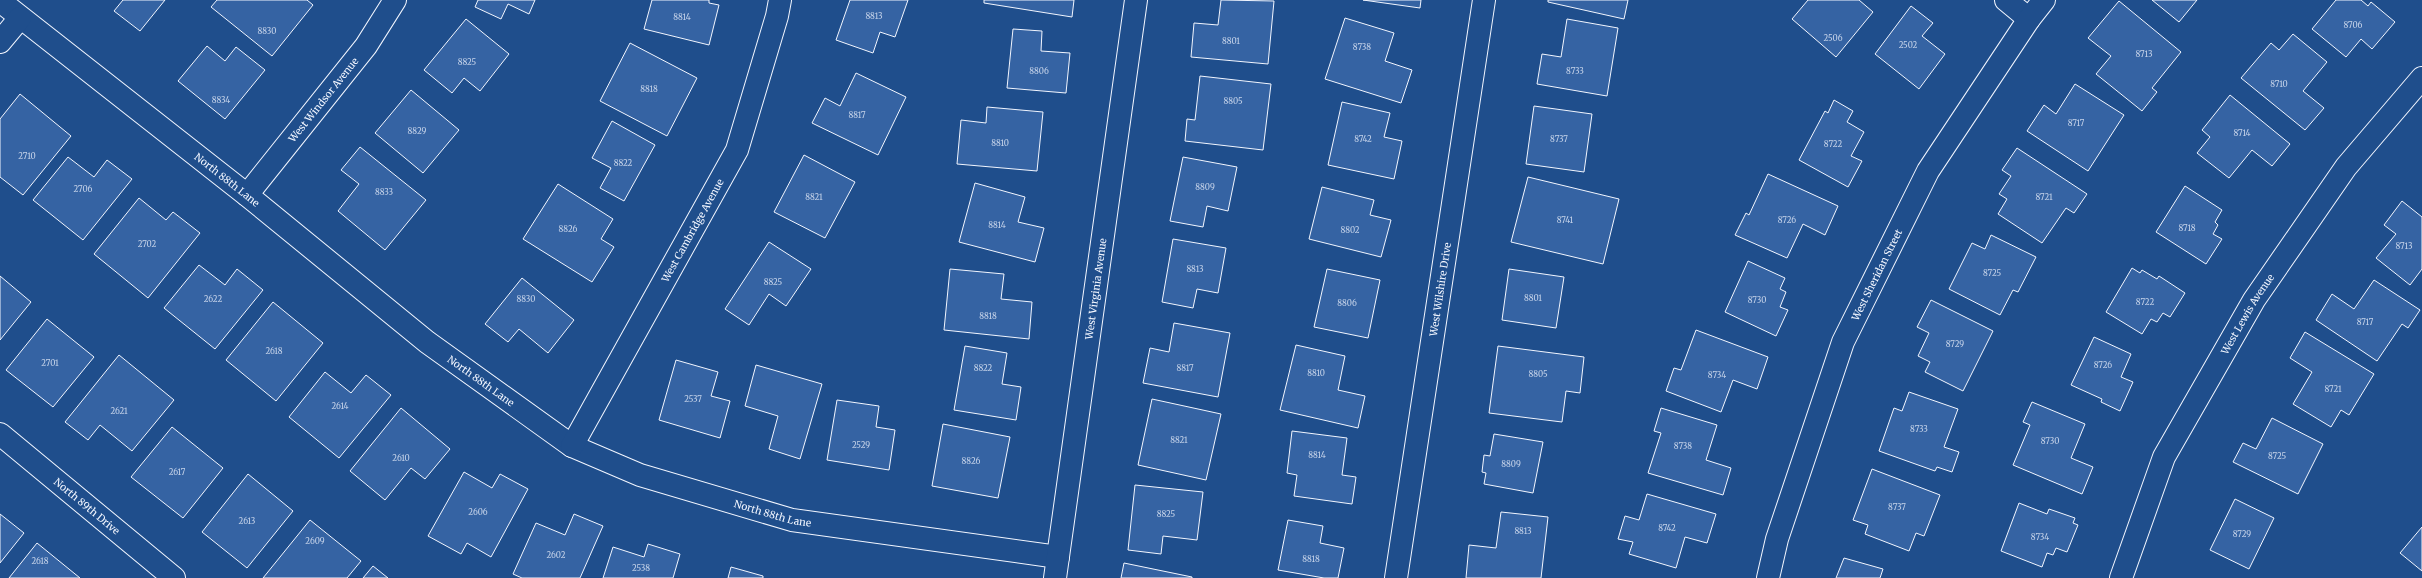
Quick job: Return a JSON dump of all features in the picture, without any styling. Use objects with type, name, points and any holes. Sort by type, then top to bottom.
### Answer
[{"type":"street","name":"West Windsor Avenue","points":[[247,195],[366,46],[395,0]]},
{"type":"street","name":"West Cambridge Avenue","points":[[572,446],[737,150],[777,16],[780,0]]},
{"type":"street","name":"West Virginia Avenue","points":[[1055,578],[1136,0]]},
{"type":"street","name":"West Wilshire Drive","points":[[1396,578],[1484,0]]},
{"type":"street","points":[[2006,0],[2029,19]]},
{"type":"street","name":"West Sheridan Street","points":[[1768,578],[1776,539],[1843,342],[1928,171],[2029,19],[2044,0]]},
{"type":"street","name":"North 88th Lane","points":[[0,1],[247,195],[426,342],[572,446],[640,475],[792,520],[1058,557]]},
{"type":"street","points":[[0,42],[20,18]]},
{"type":"street","name":"West Lewis Avenue","points":[[2121,578],[2164,457],[2254,300],[2346,167],[2422,78]]},
{"type":"street","name":"North 89th Drive","points":[[0,434],[174,578]]},
{"type":"building","points":[[123,0],[165,0],[140,31],[114,11]]},
{"type":"building","points":[[217,0],[307,0],[313,5],[272,56],[211,7]]},
{"type":"building","points":[[478,0],[535,0],[529,14],[508,4],[501,19],[475,7]]},
{"type":"building","points":[[652,0],[709,0],[709,3],[719,5],[709,45],[644,29]]},
{"type":"building","points":[[850,0],[908,0],[895,37],[880,32],[873,53],[836,40]]},
{"type":"building","points":[[984,0],[1074,0],[1072,17],[984,3]]},
{"type":"building","points":[[1221,0],[1274,1],[1268,64],[1191,57],[1194,23],[1218,25]]},
{"type":"building","points":[[1363,0],[1421,0],[1420,8]]},
{"type":"building","points":[[1548,0],[1628,0],[1624,19],[1548,2]]},
{"type":"building","points":[[1808,0],[1859,0],[1873,12],[1836,57],[1792,19]]},
{"type":"building","points":[[2152,0],[2197,0],[2179,22]]},
{"type":"building","points":[[2336,0],[2361,0],[2368,6],[2371,2],[2395,22],[2372,49],[2361,39],[2346,57],[2312,29]]},
{"type":"building","points":[[2119,1],[2181,52],[2152,88],[2157,92],[2142,111],[2096,74],[2111,56],[2088,38]]},
{"type":"building","points":[[1911,6],[1933,23],[1922,36],[1945,54],[1919,89],[1875,54]]},
{"type":"building","points":[[1345,18],[1394,33],[1385,61],[1412,70],[1401,103],[1325,79]]},
{"type":"building","points":[[466,19],[509,54],[480,91],[464,78],[452,93],[424,70]]},
{"type":"building","points":[[1567,19],[1618,28],[1607,96],[1537,84],[1542,54],[1561,57]]},
{"type":"building","points":[[1013,29],[1042,31],[1041,51],[1070,53],[1066,93],[1007,88]]},
{"type":"building","points":[[2293,34],[2327,62],[2303,91],[2324,108],[2305,130],[2241,78],[2271,43],[2279,50]]},
{"type":"building","points":[[630,43],[697,78],[667,136],[600,101]]},
{"type":"building","points":[[207,46],[225,61],[236,47],[265,70],[225,119],[178,81]]},
{"type":"building","points":[[856,73],[906,97],[878,155],[812,123],[825,98],[840,106]]},
{"type":"building","points":[[1200,76],[1271,84],[1263,150],[1185,141],[1187,119],[1195,120]]},
{"type":"building","points":[[2075,84],[2124,115],[2088,171],[2027,131],[2044,105],[2056,114]]},
{"type":"building","points":[[411,90],[459,130],[423,173],[375,133]]},
{"type":"building","points":[[20,94],[71,136],[23,195],[0,177],[0,119]]},
{"type":"building","points":[[2230,95],[2290,144],[2272,166],[2252,150],[2229,178],[2197,153],[2210,137],[2202,130]]},
{"type":"building","points":[[1834,100],[1853,111],[1847,122],[1864,132],[1851,156],[1862,161],[1848,187],[1799,160],[1825,111],[1828,113]]},
{"type":"building","points":[[1342,102],[1390,113],[1384,137],[1402,141],[1394,179],[1328,165]]},
{"type":"building","points":[[1534,106],[1592,114],[1584,172],[1526,164]]},
{"type":"building","points":[[987,107],[1043,112],[1037,171],[957,164],[961,120],[986,123]]},
{"type":"building","points":[[612,121],[655,145],[624,201],[600,188],[611,168],[592,158]]},
{"type":"building","points":[[360,147],[426,200],[385,250],[338,211],[359,184],[341,170]]},
{"type":"building","points":[[2017,148],[2087,194],[2074,213],[2066,208],[2042,243],[1998,214],[2007,199],[1999,194],[2011,176],[2002,170]]},
{"type":"building","points":[[804,155],[855,182],[825,238],[774,212]]},
{"type":"building","points":[[68,157],[94,177],[107,160],[132,179],[83,240],[33,200]]},
{"type":"building","points":[[1183,157],[1237,167],[1228,211],[1207,206],[1203,227],[1170,221]]},
{"type":"building","points":[[1768,174],[1838,206],[1825,235],[1803,224],[1787,258],[1735,235],[1746,213],[1749,215]]},
{"type":"building","points":[[1528,177],[1619,199],[1603,264],[1511,242]]},
{"type":"building","points":[[975,183],[1025,197],[1018,222],[1044,228],[1035,262],[959,242]]},
{"type":"building","points":[[558,184],[613,219],[601,239],[614,247],[592,282],[523,239]]},
{"type":"building","points":[[2185,186],[2222,210],[2215,222],[2218,225],[2213,234],[2222,239],[2206,264],[2156,232]]},
{"type":"building","points":[[1322,187],[1374,200],[1370,215],[1391,220],[1381,257],[1309,239]]},
{"type":"building","points":[[139,198],[166,220],[173,212],[200,233],[148,298],[94,254]]},
{"type":"building","points":[[2402,201],[2422,217],[2422,269],[2410,285],[2376,258],[2396,234],[2384,225]]},
{"type":"building","points":[[1991,235],[2036,257],[2018,292],[2013,290],[2000,315],[1949,289],[1972,243],[1985,249]]},
{"type":"building","points":[[1173,239],[1226,248],[1218,293],[1197,289],[1193,308],[1162,302]]},
{"type":"building","points":[[769,242],[811,269],[786,306],[769,294],[749,325],[725,309]]},
{"type":"building","points":[[1748,261],[1785,278],[1780,289],[1786,292],[1780,307],[1788,310],[1776,336],[1725,312]]},
{"type":"building","points":[[199,265],[225,285],[237,269],[263,290],[215,349],[164,308]]},
{"type":"building","points":[[2132,268],[2140,273],[2142,270],[2157,279],[2159,276],[2185,293],[2170,317],[2163,313],[2157,322],[2151,319],[2142,334],[2106,312]]},
{"type":"building","points":[[950,269],[1004,274],[1001,299],[1032,302],[1029,339],[944,330]]},
{"type":"building","points":[[1327,269],[1380,280],[1368,338],[1314,327]]},
{"type":"building","points":[[1509,269],[1564,277],[1556,328],[1502,320]]},
{"type":"building","points":[[0,276],[31,302],[0,340]]},
{"type":"building","points":[[522,278],[574,320],[548,353],[519,329],[508,342],[485,324]]},
{"type":"building","points":[[2374,280],[2420,310],[2408,328],[2402,324],[2377,361],[2316,320],[2332,294],[2354,309]]},
{"type":"building","points":[[1931,300],[1993,331],[1963,391],[1925,372],[1930,362],[1918,356],[1929,333],[1917,327]]},
{"type":"building","points":[[273,302],[323,343],[276,401],[226,360]]},
{"type":"building","points":[[47,319],[94,357],[53,407],[6,370]]},
{"type":"building","points":[[1174,323],[1230,333],[1218,397],[1143,383],[1150,348],[1169,352]]},
{"type":"building","points":[[1696,330],[1768,357],[1757,389],[1733,380],[1721,412],[1666,391],[1674,368],[1681,370]]},
{"type":"building","points":[[2305,332],[2374,374],[2349,415],[2341,410],[2331,427],[2293,404],[2312,372],[2290,358]]},
{"type":"building","points":[[2094,337],[2131,354],[2121,377],[2133,382],[2120,411],[2101,402],[2102,399],[2071,385]]},
{"type":"building","points":[[1296,345],[1345,356],[1338,390],[1365,396],[1358,428],[1280,410]]},
{"type":"building","points":[[965,346],[1007,353],[1002,384],[1021,387],[1016,420],[954,410]]},
{"type":"building","points":[[1498,346],[1584,357],[1580,393],[1566,391],[1562,422],[1489,413]]},
{"type":"building","points":[[119,355],[174,400],[132,451],[100,425],[88,440],[65,422]]},
{"type":"building","points":[[676,360],[718,372],[711,396],[730,401],[720,438],[659,420]]},
{"type":"building","points":[[756,365],[822,384],[800,459],[769,449],[778,416],[745,406]]},
{"type":"building","points":[[325,372],[351,393],[366,375],[391,395],[339,458],[289,417]]},
{"type":"building","points":[[1909,392],[1958,409],[1944,447],[1959,452],[1952,472],[1937,467],[1935,471],[1879,451],[1894,408],[1902,411]]},
{"type":"building","points":[[1152,399],[1221,414],[1206,480],[1138,465]]},
{"type":"building","points":[[837,400],[879,406],[876,427],[895,430],[889,470],[827,460]]},
{"type":"building","points":[[2032,402],[2085,424],[2071,458],[2093,467],[2082,494],[2013,465],[2030,425],[2023,422]]},
{"type":"building","points":[[401,408],[450,449],[425,479],[411,468],[385,500],[350,471]]},
{"type":"building","points":[[1661,408],[1717,425],[1706,460],[1731,468],[1723,495],[1648,473],[1661,433],[1654,431]]},
{"type":"building","points":[[2272,418],[2323,444],[2298,494],[2233,462],[2243,443],[2256,449]]},
{"type":"building","points":[[943,424],[1010,437],[998,498],[932,486]]},
{"type":"building","points":[[172,427],[223,468],[183,518],[131,477]]},
{"type":"building","points":[[1292,431],[1347,438],[1342,475],[1356,477],[1352,504],[1294,496],[1297,475],[1287,473]]},
{"type":"building","points":[[1494,434],[1543,442],[1533,493],[1484,484],[1486,473],[1482,472],[1484,455],[1490,456]]},
{"type":"building","points":[[1872,469],[1940,495],[1924,536],[1916,533],[1909,551],[1865,534],[1868,525],[1853,520]]},
{"type":"building","points":[[464,472],[492,488],[500,474],[528,489],[491,557],[467,543],[461,554],[428,536]]},
{"type":"building","points":[[248,474],[293,511],[247,568],[202,532]]},
{"type":"building","points":[[1135,485],[1203,492],[1197,540],[1163,536],[1161,554],[1128,550]]},
{"type":"building","points":[[1647,494],[1716,514],[1707,543],[1685,537],[1676,568],[1629,554],[1633,542],[1618,539],[1625,516],[1639,520]]},
{"type":"building","points":[[2235,499],[2274,518],[2249,569],[2210,550]]},
{"type":"building","points":[[2019,503],[2047,514],[2049,509],[2075,518],[2073,523],[2078,525],[2067,552],[2056,548],[2053,555],[2047,553],[2042,567],[2001,551]]},
{"type":"building","points":[[1501,512],[1548,517],[1541,578],[1466,578],[1469,545],[1496,548]]},
{"type":"building","points":[[0,514],[24,533],[0,563]]},
{"type":"building","points":[[574,514],[603,526],[580,578],[522,578],[513,574],[536,523],[565,535]]},
{"type":"building","points":[[310,520],[361,561],[347,578],[263,578]]},
{"type":"building","points":[[1288,520],[1323,526],[1320,543],[1344,548],[1338,578],[1324,578],[1278,570]]},
{"type":"building","points":[[2422,527],[2422,571],[2400,553]]},
{"type":"building","points":[[37,543],[80,578],[9,578]]},
{"type":"building","points":[[648,544],[680,554],[673,578],[603,578],[613,547],[644,557]]},
{"type":"building","points":[[1844,558],[1883,569],[1880,578],[1836,578]]},
{"type":"building","points":[[1124,563],[1192,577],[1192,578],[1121,578]]},
{"type":"building","points":[[373,566],[388,578],[363,578]]},
{"type":"building","points":[[731,567],[763,576],[763,578],[728,578]]}]
